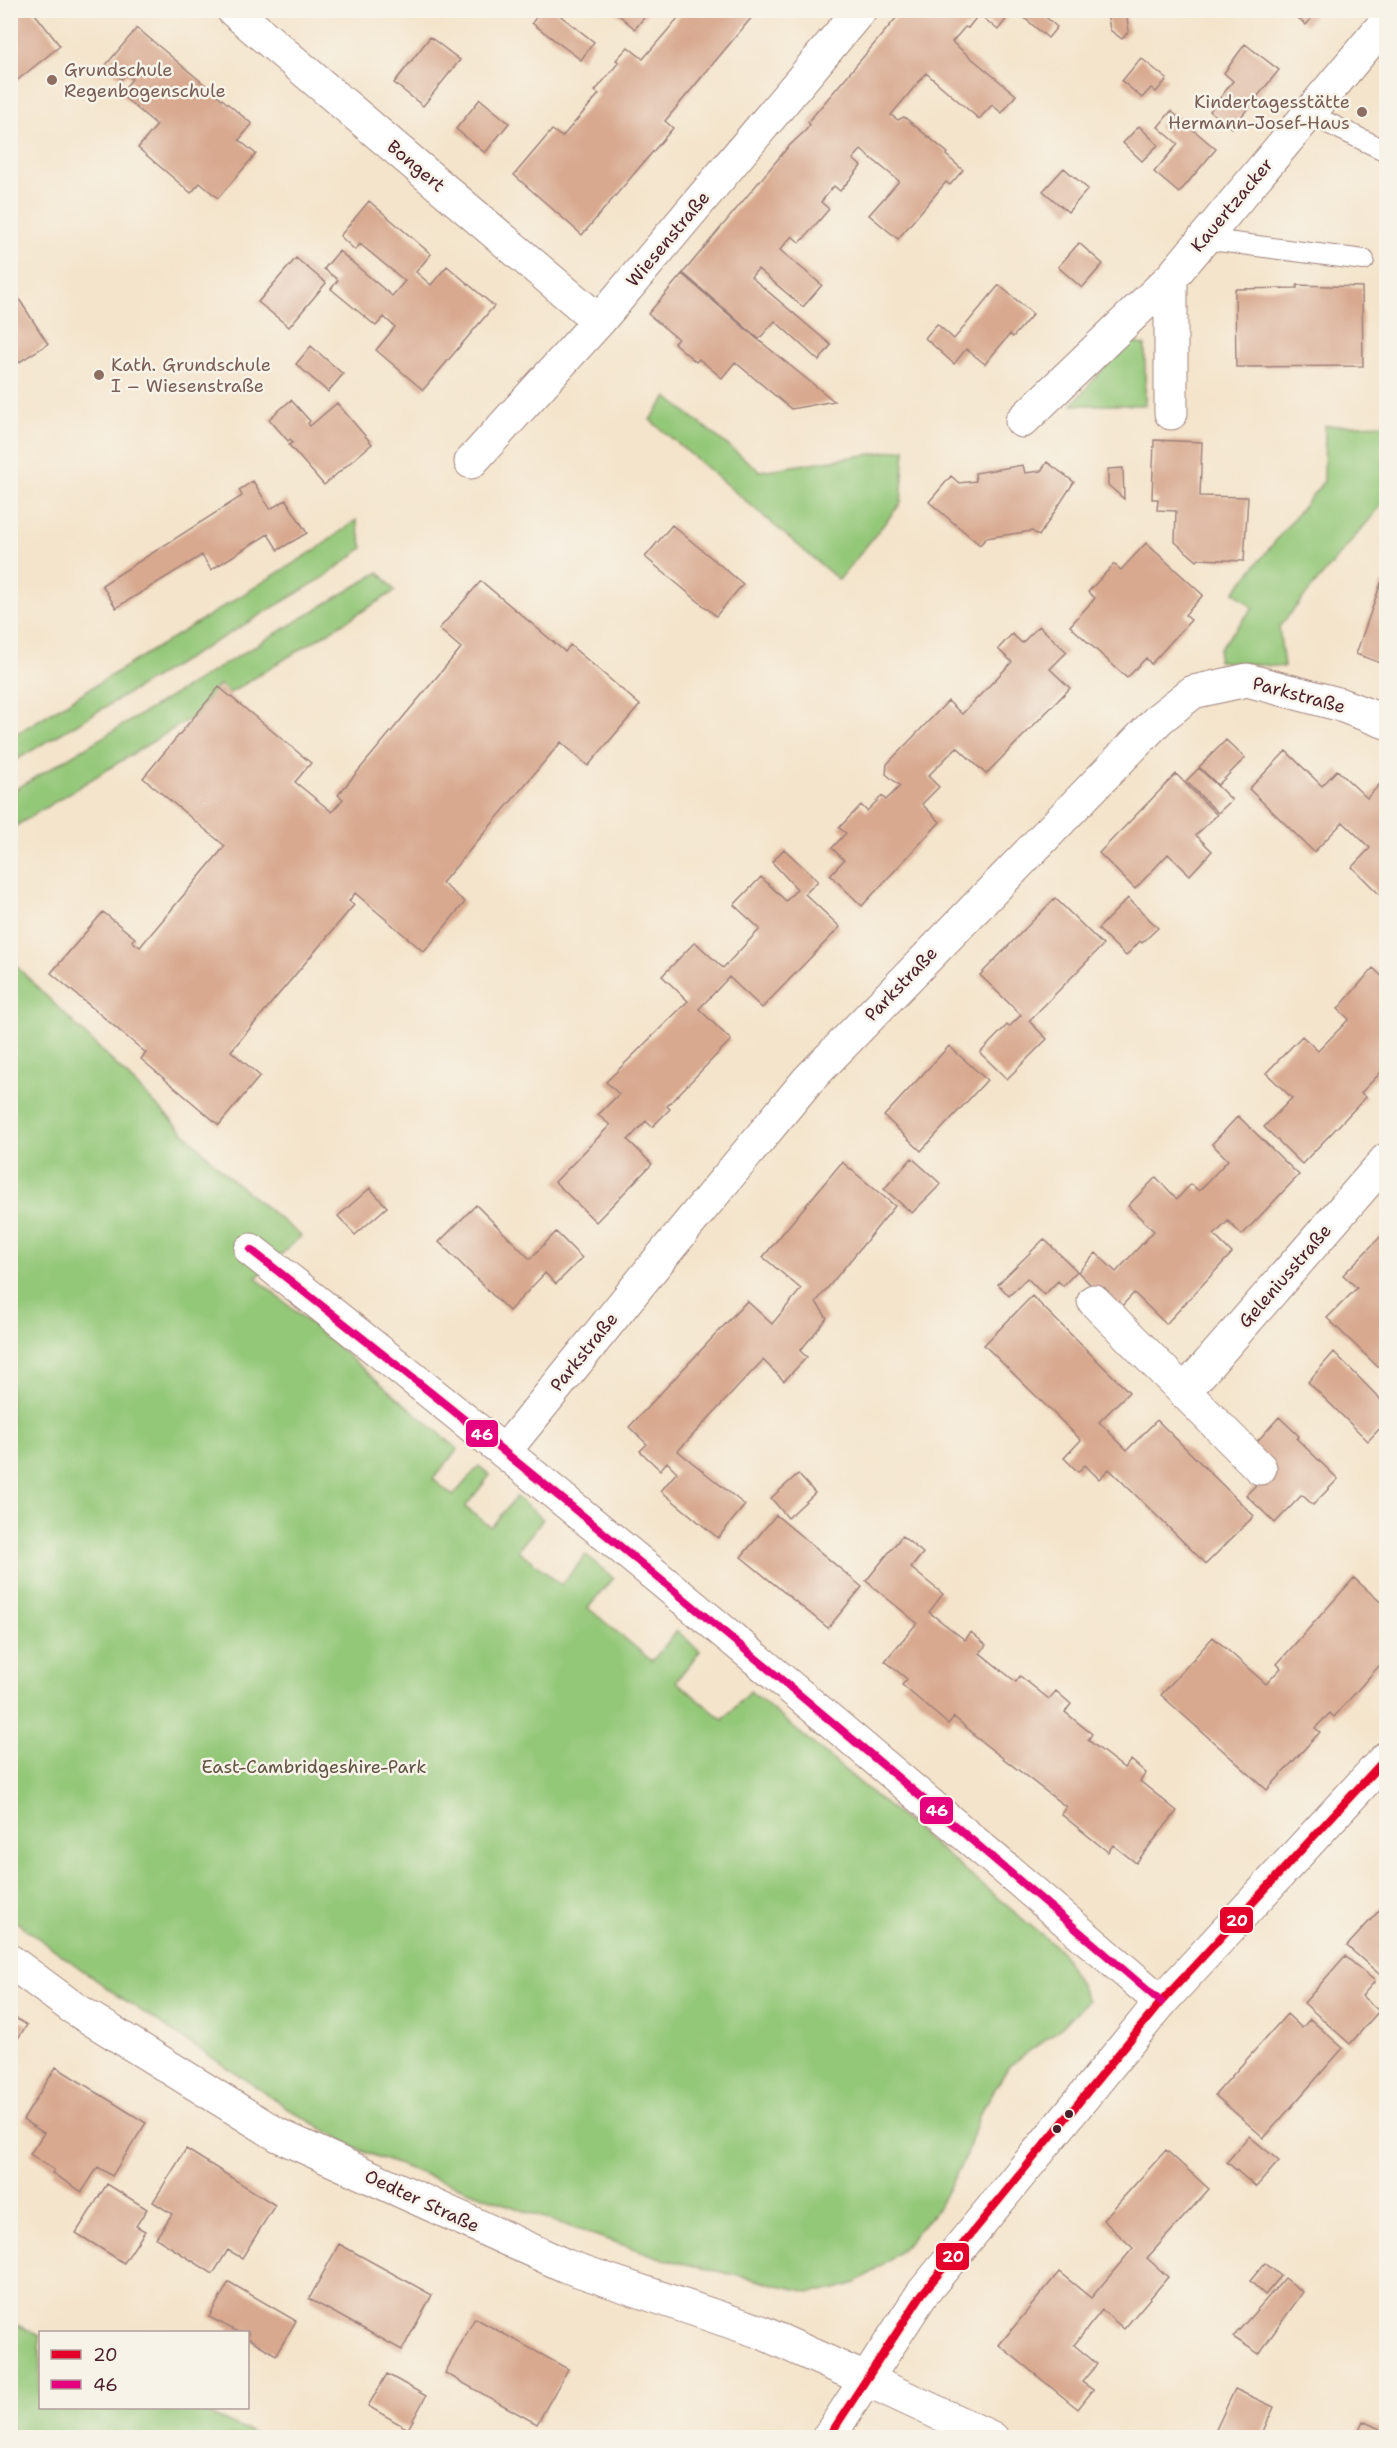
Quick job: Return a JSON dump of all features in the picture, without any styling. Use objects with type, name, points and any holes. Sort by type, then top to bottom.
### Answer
[{"type":"street","name":"Bongert","points":[[233,10],[599,321]]},
{"type":"street","name":"Wiesenstraße","points":[[471,462],[599,321],[860,10]]},
{"type":"street","name":"Kauertzacker","points":[[1022,421],[1170,278],[1386,22]]},
{"type":"street","points":[[1170,278],[1171,413]]},
{"type":"street","name":"Parkstraße","points":[[504,1452],[808,1080],[1160,718],[1193,692],[1247,680],[1338,704],[1386,722]]},
{"type":"street","name":"Geleniusstraße","points":[[1184,1392],[1386,1160]]},
{"type":"street","points":[[251,1250],[446,1403],[804,1698],[1161,2002]]},
{"type":"street","points":[[1094,1301],[1260,1468]]},
{"type":"street","points":[[828,2438],[922,2294],[1161,2002],[1386,1758]]},
{"type":"street","name":"Oedter Straße","points":[[10,1961],[72,2007],[278,2135],[566,2266],[761,2332],[992,2438]]},
{"type":"lane","points":[[1309,114],[1386,151]]},
{"type":"lane","points":[[1203,239],[1364,260]]},
{"type":"green space","points":[[1128,340],[1145,346],[1145,405],[1072,405]]},
{"type":"green space","points":[[667,397],[760,471],[905,449],[901,503],[839,580],[650,420]]},
{"type":"green space","points":[[1386,424],[1386,500],[1279,627],[1284,667],[1218,661],[1219,649],[1253,608],[1234,592],[1324,481],[1325,426]]},
{"type":"green space","points":[[356,520],[363,548],[323,578],[11,763],[11,737],[317,549]]},
{"type":"green space","points":[[379,572],[395,591],[230,693],[219,684],[194,716],[11,829],[11,792]]},
{"type":"green space","name":"East-Cambridgeshire-Park","points":[[10,960],[230,1178],[301,1236],[256,1278],[458,1449],[433,1479],[453,1496],[479,1466],[490,1475],[465,1507],[491,1527],[516,1497],[543,1519],[518,1550],[561,1585],[586,1555],[613,1578],[588,1608],[652,1661],[677,1631],[700,1651],[676,1681],[723,1720],[750,1691],[1061,1951],[1088,2000],[1062,2027],[1009,2066],[980,2113],[967,2154],[938,2208],[899,2252],[856,2283],[832,2290],[809,2292],[664,2259],[364,2152],[297,2114],[114,1993],[11,1918]]},
{"type":"green space","points":[[11,2322],[39,2336],[39,2409],[198,2409],[261,2437],[11,2437]]},
{"type":"building","points":[[16,10],[32,10],[60,46],[10,86],[10,15]]},
{"type":"building","points":[[541,10],[553,10],[594,42],[581,60],[532,23]]},
{"type":"building","points":[[613,10],[650,10],[635,29]]},
{"type":"building","points":[[685,10],[758,10],[665,121],[673,128],[582,235],[514,175],[552,130],[562,137],[599,94],[595,91],[619,62],[616,60],[628,47],[643,59]]},
{"type":"building","points":[[903,10],[1013,10],[998,30],[979,14],[952,42],[1016,95],[1002,113],[992,105],[979,119],[926,73],[891,115],[898,120],[904,117],[948,153],[946,155],[963,170],[950,185],[946,182],[898,239],[869,215],[899,181],[861,150],[853,159],[861,166],[840,191],[834,186],[821,202],[829,209],[800,243],[792,236],[780,250],[822,285],[803,307],[758,269],[751,277],[831,345],[819,361],[775,321],[759,339],[683,273],[788,147],[805,131],[810,125],[808,122]]},
{"type":"building","points":[[1015,10],[1038,10],[1057,27],[1048,38]]},
{"type":"building","points":[[1289,10],[1318,10],[1306,25]]},
{"type":"building","points":[[1126,13],[1129,31],[1122,39],[1110,30],[1108,17]]},
{"type":"building","points":[[137,28],[252,124],[239,140],[256,154],[218,198],[200,183],[191,193],[138,148],[157,125],[120,94],[132,79],[126,74],[122,79],[106,65]]},
{"type":"building","points":[[430,37],[460,60],[423,106],[394,83]]},
{"type":"building","points":[[1245,44],[1279,70],[1232,128],[1210,111],[1233,81],[1224,73]]},
{"type":"building","points":[[1141,58],[1167,79],[1156,92],[1151,88],[1142,98],[1122,81]]},
{"type":"building","points":[[480,99],[509,123],[485,153],[456,129]]},
{"type":"building","points":[[1171,111],[1216,149],[1179,193],[1154,172],[1178,144],[1158,127]]},
{"type":"building","points":[[1139,126],[1158,145],[1142,161],[1123,143]]},
{"type":"building","points":[[1064,168],[1088,189],[1068,212],[1043,191]]},
{"type":"building","points":[[369,201],[431,254],[416,272],[431,285],[447,266],[494,306],[423,390],[376,350],[395,327],[384,317],[376,326],[331,289],[338,280],[324,269],[339,251],[392,296],[405,281],[360,244],[355,250],[340,236]]},
{"type":"building","points":[[1079,243],[1103,264],[1082,288],[1058,267]]},
{"type":"building","points":[[296,258],[326,283],[289,327],[258,302]]},
{"type":"building","points":[[682,274],[834,401],[791,409],[735,362],[722,378],[699,359],[696,362],[674,343],[678,339],[648,314]]},
{"type":"building","points":[[10,285],[48,344],[10,368]]},
{"type":"building","points":[[999,285],[1033,314],[1013,337],[1010,334],[985,364],[966,349],[954,364],[925,338],[937,324],[954,339]]},
{"type":"building","points":[[1297,285],[1362,287],[1363,366],[1236,367],[1235,289],[1297,288]]},
{"type":"building","points":[[311,346],[343,374],[328,392],[296,364]]},
{"type":"building","points":[[291,400],[310,421],[308,423],[310,426],[337,403],[372,444],[324,485],[289,445],[293,442],[290,439],[288,441],[269,419]]},
{"type":"building","points":[[1154,440],[1202,442],[1200,496],[1248,497],[1244,561],[1199,559],[1197,561],[1175,542],[1176,511],[1157,510],[1158,499],[1152,499]]},
{"type":"building","points":[[1047,462],[1074,482],[1039,536],[1032,531],[986,538],[980,545],[929,502],[951,476],[959,483],[976,481],[975,473],[1023,465],[1025,473],[1041,471]]},
{"type":"building","points":[[1123,468],[1124,499],[1108,485],[1108,469]]},
{"type":"building","points":[[253,481],[270,509],[286,500],[307,533],[278,550],[268,534],[211,570],[202,555],[116,608],[102,585],[242,496],[239,490]]},
{"type":"building","points":[[672,525],[743,584],[716,616],[645,557]]},
{"type":"building","points":[[1146,543],[1203,595],[1185,615],[1191,620],[1151,664],[1146,658],[1127,678],[1070,626],[1095,598],[1088,592],[1114,564],[1121,570]]},
{"type":"building","points":[[481,581],[565,652],[570,645],[640,705],[588,766],[561,742],[442,883],[465,902],[424,952],[355,893],[349,901],[354,905],[231,1051],[260,1076],[219,1125],[141,1059],[146,1053],[51,973],[103,912],[135,938],[132,941],[140,947],[225,846],[143,778],[219,687],[311,763],[295,782],[332,812],[343,799],[338,795],[461,648],[439,629]]},
{"type":"building","points":[[1381,583],[1386,585],[1386,665],[1356,654]]},
{"type":"building","points":[[1039,626],[1067,652],[1050,669],[1070,688],[986,774],[957,747],[928,776],[939,787],[922,804],[940,822],[862,906],[830,875],[844,860],[832,848],[846,833],[839,828],[861,805],[867,811],[882,796],[886,800],[900,786],[886,774],[887,764],[948,701],[962,714],[1012,662],[998,649],[1012,634],[1022,643]]},
{"type":"building","points":[[1226,740],[1245,758],[1218,785],[1199,767]]},
{"type":"building","points":[[1286,751],[1322,786],[1337,770],[1367,798],[1383,781],[1386,784],[1386,897],[1384,899],[1352,867],[1370,848],[1343,822],[1314,852],[1249,789]]},
{"type":"building","points":[[1199,768],[1232,800],[1218,813],[1186,781]]},
{"type":"building","points":[[1176,774],[1217,815],[1196,835],[1212,851],[1190,875],[1168,854],[1135,889],[1099,853]]},
{"type":"building","points":[[784,849],[818,881],[805,894],[840,927],[762,1008],[729,977],[699,1009],[731,1040],[667,1106],[670,1109],[652,1127],[646,1121],[628,1140],[652,1164],[596,1222],[555,1182],[610,1125],[598,1115],[619,1094],[606,1082],[688,1001],[662,976],[695,942],[723,968],[760,929],[734,905],[761,877],[786,901],[797,889],[772,862]]},
{"type":"building","points":[[1055,898],[1103,945],[1029,1021],[1047,1039],[1007,1079],[980,1053],[1007,1025],[1009,1027],[1021,1015],[980,975]]},
{"type":"building","points":[[1128,898],[1158,928],[1142,943],[1140,941],[1126,956],[1098,929]]},
{"type":"building","points":[[1373,968],[1386,980],[1386,1067],[1361,1093],[1366,1097],[1302,1164],[1264,1127],[1292,1098],[1266,1073],[1302,1036],[1318,1051],[1349,1019],[1338,1009]]},
{"type":"building","points":[[949,1046],[987,1080],[921,1151],[884,1116]]},
{"type":"building","points":[[1238,1116],[1299,1175],[1242,1235],[1228,1221],[1214,1235],[1232,1253],[1166,1324],[1134,1293],[1117,1311],[1078,1272],[1096,1253],[1116,1272],[1154,1231],[1128,1206],[1156,1177],[1177,1199],[1191,1184],[1199,1191],[1228,1160],[1212,1144]]},
{"type":"building","points":[[912,1158],[941,1184],[912,1213],[884,1189]]},
{"type":"building","points":[[842,1162],[895,1206],[816,1302],[827,1318],[800,1351],[807,1357],[784,1381],[763,1360],[678,1451],[745,1505],[718,1538],[661,1491],[677,1472],[667,1462],[660,1470],[640,1451],[647,1444],[629,1427],[747,1301],[772,1324],[797,1294],[801,1289],[763,1257]]},
{"type":"building","points":[[370,1188],[387,1207],[355,1235],[338,1216]]},
{"type":"building","points":[[476,1205],[530,1259],[556,1232],[582,1258],[556,1284],[545,1273],[509,1311],[439,1242]]},
{"type":"building","points":[[1386,1231],[1386,1358],[1378,1367],[1327,1318],[1357,1288],[1343,1275]]},
{"type":"building","points":[[1044,1239],[1077,1271],[1063,1286],[1058,1281],[1044,1295],[1027,1278],[1009,1296],[998,1284]]},
{"type":"building","points":[[1032,1296],[1129,1392],[1099,1422],[1127,1450],[1157,1420],[1254,1516],[1206,1564],[1109,1469],[1099,1479],[1085,1465],[1078,1472],[1064,1458],[1081,1440],[984,1345]]},
{"type":"building","points":[[1334,1352],[1386,1405],[1386,1422],[1368,1441],[1308,1382]]},
{"type":"building","points":[[1279,1417],[1299,1436],[1297,1439],[1338,1479],[1313,1505],[1302,1495],[1275,1523],[1246,1495],[1274,1467],[1253,1446]]},
{"type":"building","points":[[798,1474],[815,1493],[788,1518],[771,1498]]},
{"type":"building","points":[[776,1515],[862,1587],[828,1628],[741,1557]]},
{"type":"building","points":[[902,1536],[923,1553],[911,1568],[943,1594],[929,1612],[965,1640],[971,1632],[986,1645],[980,1653],[1016,1682],[1020,1676],[1049,1699],[1056,1691],[1071,1704],[1065,1712],[1092,1734],[1088,1740],[1124,1768],[1131,1760],[1146,1773],[1140,1781],[1177,1811],[1136,1863],[1113,1845],[1108,1852],[1061,1814],[1066,1807],[973,1735],[954,1717],[948,1724],[902,1685],[907,1679],[885,1661],[917,1623],[866,1581]]},
{"type":"building","points":[[1354,1578],[1386,1607],[1386,1658],[1334,1717],[1330,1713],[1315,1728],[1320,1732],[1267,1790],[1161,1695],[1213,1637],[1266,1684],[1281,1668],[1277,1664]]},
{"type":"building","points":[[1386,1903],[1386,1980],[1347,1946]]},
{"type":"building","points":[[1345,1956],[1375,1981],[1362,1996],[1379,2011],[1350,2044],[1304,2003]]},
{"type":"building","points":[[1287,2014],[1302,2028],[1310,2019],[1343,2048],[1264,2138],[1215,2095]]},
{"type":"building","points":[[10,2015],[27,2025],[10,2050]]},
{"type":"building","points":[[56,2067],[146,2123],[112,2176],[98,2167],[82,2192],[52,2173],[54,2170],[30,2154],[44,2133],[23,2120]]},
{"type":"building","points":[[1249,2136],[1279,2161],[1256,2187],[1227,2162]]},
{"type":"building","points":[[186,2149],[275,2205],[242,2258],[228,2250],[213,2274],[156,2238],[172,2214],[153,2202]]},
{"type":"building","points":[[1166,2150],[1209,2189],[1147,2258],[1168,2277],[1124,2329],[1102,2310],[1074,2345],[1097,2364],[1082,2382],[1093,2390],[1078,2409],[999,2345],[1059,2272],[1091,2298],[1133,2248],[1103,2220]]},
{"type":"building","points":[[107,2184],[147,2209],[136,2226],[145,2231],[124,2263],[76,2233]]},
{"type":"building","points":[[339,2244],[432,2295],[402,2350],[309,2299]]},
{"type":"building","points":[[1265,2263],[1281,2276],[1265,2295],[1250,2281]]},
{"type":"building","points":[[1285,2278],[1303,2292],[1259,2354],[1233,2337]]},
{"type":"building","points":[[229,2282],[296,2321],[276,2355],[249,2339],[249,2331],[236,2331],[209,2317]]},
{"type":"building","points":[[475,2318],[568,2369],[537,2424],[445,2373]]},
{"type":"building","points":[[387,2374],[426,2396],[408,2429],[368,2406]]},
{"type":"building","points":[[1235,2389],[1274,2407],[1260,2438],[1212,2438]]},
{"type":"building","points":[[1363,2421],[1380,2429],[1376,2438],[1355,2438]]},
{"type":"transit line","name":"46","points":[[251,1250],[597,1527],[937,1810],[1161,2002]]},
{"type":"transit line","name":"20","points":[[828,2438],[922,2294],[1161,2002],[1386,1758]]},
{"type":"place","name":"Grundschule Regenbogenschule","points":[[52,80]]},
{"type":"place","name":"Kindertagesstätte Hermann-Josef-Haus","points":[[1362,112]]},
{"type":"place","name":"Kath. Grundschule I – Wiesenstraße","points":[[99,375]]}]
